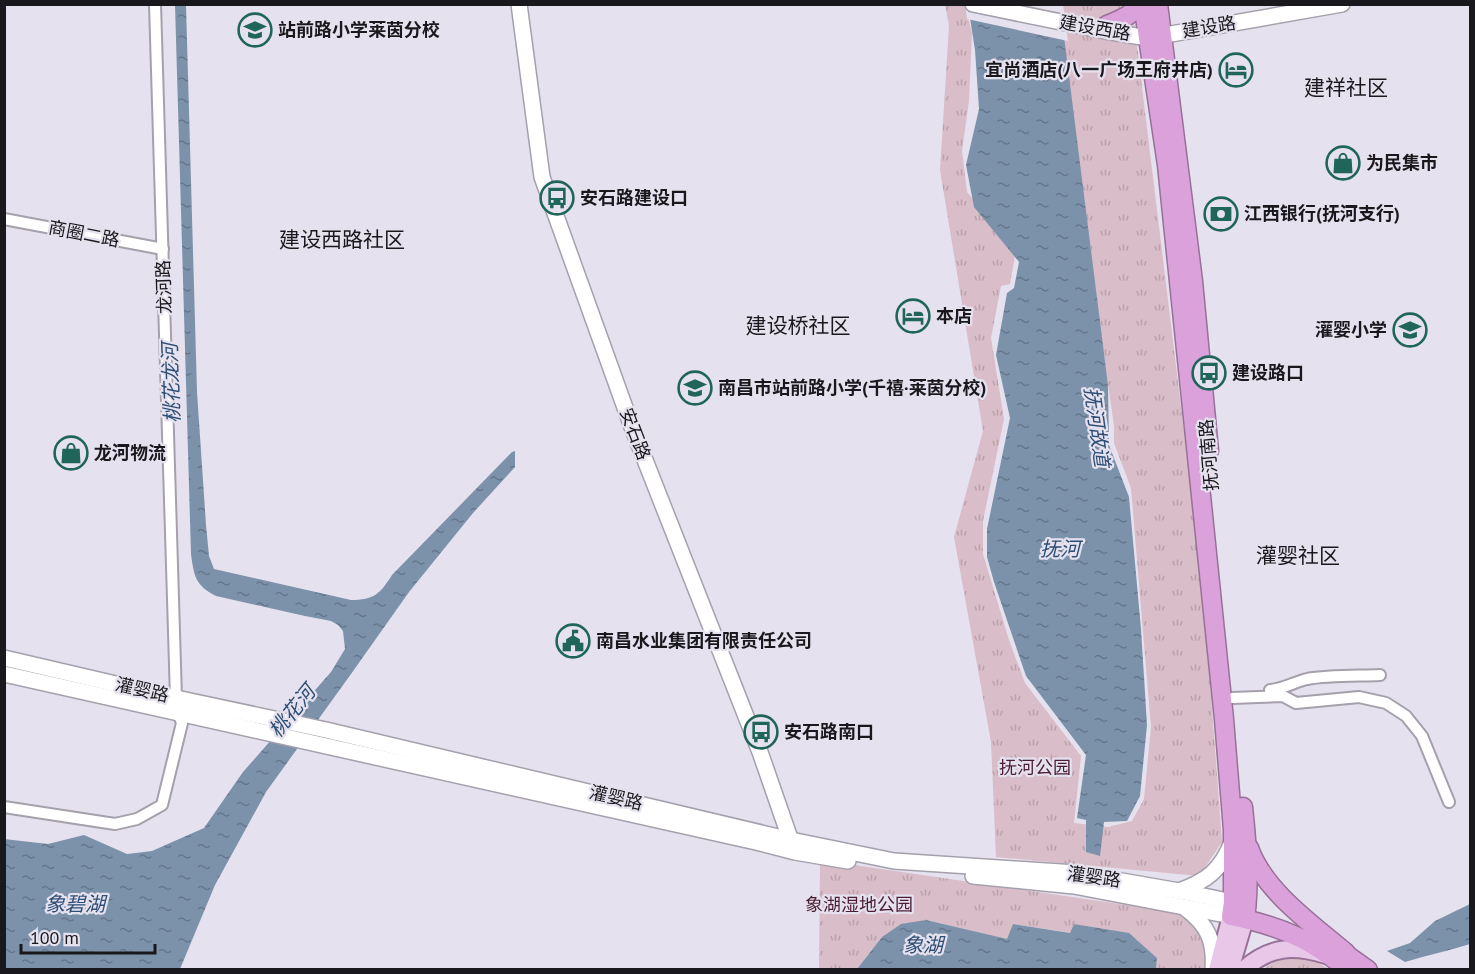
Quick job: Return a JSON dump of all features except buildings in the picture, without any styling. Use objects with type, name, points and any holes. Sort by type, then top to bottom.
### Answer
[{"type":"highway","points":[[1106,28],[1130,16],[1141,4]]},
{"type":"highway","name":"抚河南路","points":[[1141,4],[1155,33],[1193,281],[1232,695],[1240,839],[1239,911]]},
{"type":"highway","name":"抚河南路","points":[[1158,4],[1155,33],[1167,165],[1224,719],[1240,839]]},
{"type":"highway","points":[[1240,839],[1252,855],[1261,873],[1342,960]]},
{"type":"highway","points":[[1239,911],[1302,926],[1342,960],[1368,969]]},
{"type":"main road","name":"安石路","points":[[519,4],[542,177],[632,427],[756,741],[793,846]]},
{"type":"main road","name":"建设西路","points":[[973,4],[1106,28],[1155,33]]},
{"type":"main road","name":"建设西路","points":[[1006,4],[1106,28]]},
{"type":"main road","name":"建设路","points":[[1155,33],[1342,4]]},
{"type":"main road","name":"灌婴路","points":[[4,658],[285,737],[756,842],[894,861],[1076,873],[1179,891],[1239,911]]},
{"type":"main road","name":"灌婴路","points":[[4,674],[177,706],[299,724],[892,869],[1065,885],[1182,907],[1239,911]]},
{"type":"main road","points":[[1179,891],[1204,881],[1240,839]]},
{"type":"main road","points":[[1182,907],[1197,917],[1209,934],[1215,969]]},
{"type":"main road","points":[[1215,969],[1239,911]]},
{"type":"main road","points":[[1230,969],[1239,911]]},
{"type":"main road","points":[[1243,969],[1261,956],[1278,950],[1311,951],[1342,960]]},
{"type":"street","name":"龙河路","points":[[4,807],[115,824],[137,819],[162,805],[182,723],[177,706],[154,4]]},
{"type":"street","name":"商圈二路","points":[[4,219],[163,249]]},
{"type":"street","points":[[1232,695],[1281,689],[1294,682],[1310,679],[1380,675]]},
{"type":"street","points":[[1232,695],[1283,696],[1296,703],[1359,697],[1386,703],[1406,716],[1422,736],[1449,802]]},
{"type":"green space","name":"抚河公园","points":[[945,5],[965,5],[972,33],[969,101],[962,151],[967,192],[1016,250],[1010,284],[1001,286],[991,338],[1004,419],[983,521],[983,554],[1009,640],[1025,683],[1081,756],[1074,823],[1108,827],[1132,821],[1144,799],[1151,727],[1131,488],[1114,443],[1114,426],[1054,5],[1132,5],[1203,587],[1222,842],[1199,876],[996,857],[991,742],[954,537],[983,431],[940,170],[949,26]]},
{"type":"green space","name":"象湖湿地公园","points":[[820,860],[1181,913],[1194,925],[1202,937],[1206,952],[1205,969],[1156,969],[1157,958],[1093,928],[1074,924],[1071,933],[1013,924],[1008,940],[926,920],[882,937],[857,969],[819,970]]},
{"type":"green space","points":[[1290,958],[1311,958],[1328,969],[1262,970],[1274,962]]},
{"type":"water","name":"象碧湖","points":[[175,5],[186,5],[197,392],[206,525],[209,556],[214,569],[351,600],[371,597],[384,587],[392,575],[515,451],[515,467],[473,513],[409,592],[266,792],[215,885],[180,969],[5,969],[4,839],[48,844],[84,835],[127,854],[152,851],[204,828],[243,772],[331,672],[345,649],[343,631],[331,621],[216,596],[200,584],[195,574],[191,554]]},
{"type":"water","name":"抚河","points":[[968,5],[1060,5],[1108,385],[1109,445],[1129,497],[1147,725],[1140,796],[1127,821],[1104,822],[1100,856],[1086,852],[1086,820],[1077,818],[1086,755],[1026,676],[987,557],[987,529],[1010,418],[996,355],[1007,293],[1014,288],[1019,262],[974,207],[966,165],[979,109],[975,50]]},
{"type":"water","points":[[1470,904],[1470,944],[1405,962],[1387,951],[1410,943],[1435,921]]},
{"type":"water","name":"象湖","points":[[926,920],[1007,939],[1013,924],[1070,933],[1074,924],[1129,933],[1157,958],[1156,969],[857,969],[882,937],[901,924]]},
{"type":"pier","points":[[965,4],[1063,4],[1068,41],[967,19]]},
{"type":"place","name":"站前路小学莱茵分校","points":[[255,30]]},
{"type":"place","name":"宜尚酒店(八一广场王府井店)","points":[[1236,70]]},
{"type":"place","name":"为民集市","points":[[1343,163]]},
{"type":"place","name":"安石路建设口","points":[[557,198]]},
{"type":"place","name":"江西银行(抚河支行)","points":[[1221,214]]},
{"type":"place","name":"本店","points":[[913,316]]},
{"type":"place","name":"灌婴小学","points":[[1410,330]]},
{"type":"place","name":"建设路口","points":[[1209,373]]},
{"type":"place","name":"南昌市站前路小学(千禧·莱茵分校)","points":[[695,388]]},
{"type":"place","name":"龙河物流","points":[[71,453]]},
{"type":"place","name":"南昌水业集团有限责任公司","points":[[573,641]]},
{"type":"place","name":"安石路南口","points":[[761,732]]},
{"type":"district","name":"建祥社区","points":[[1346,88]]},
{"type":"district","name":"建设西路社区","points":[[342,240]]},
{"type":"district","name":"建设桥社区","points":[[798,326]]},
{"type":"district","name":"灌婴社区","points":[[1298,556]]},
{"type":"water label","name":"桃花龙河","points":[[171,383]]},
{"type":"water label","name":"抚河故道","points":[[1097,427]]},
{"type":"water label","name":"桃花河","points":[[292,711]]}]
